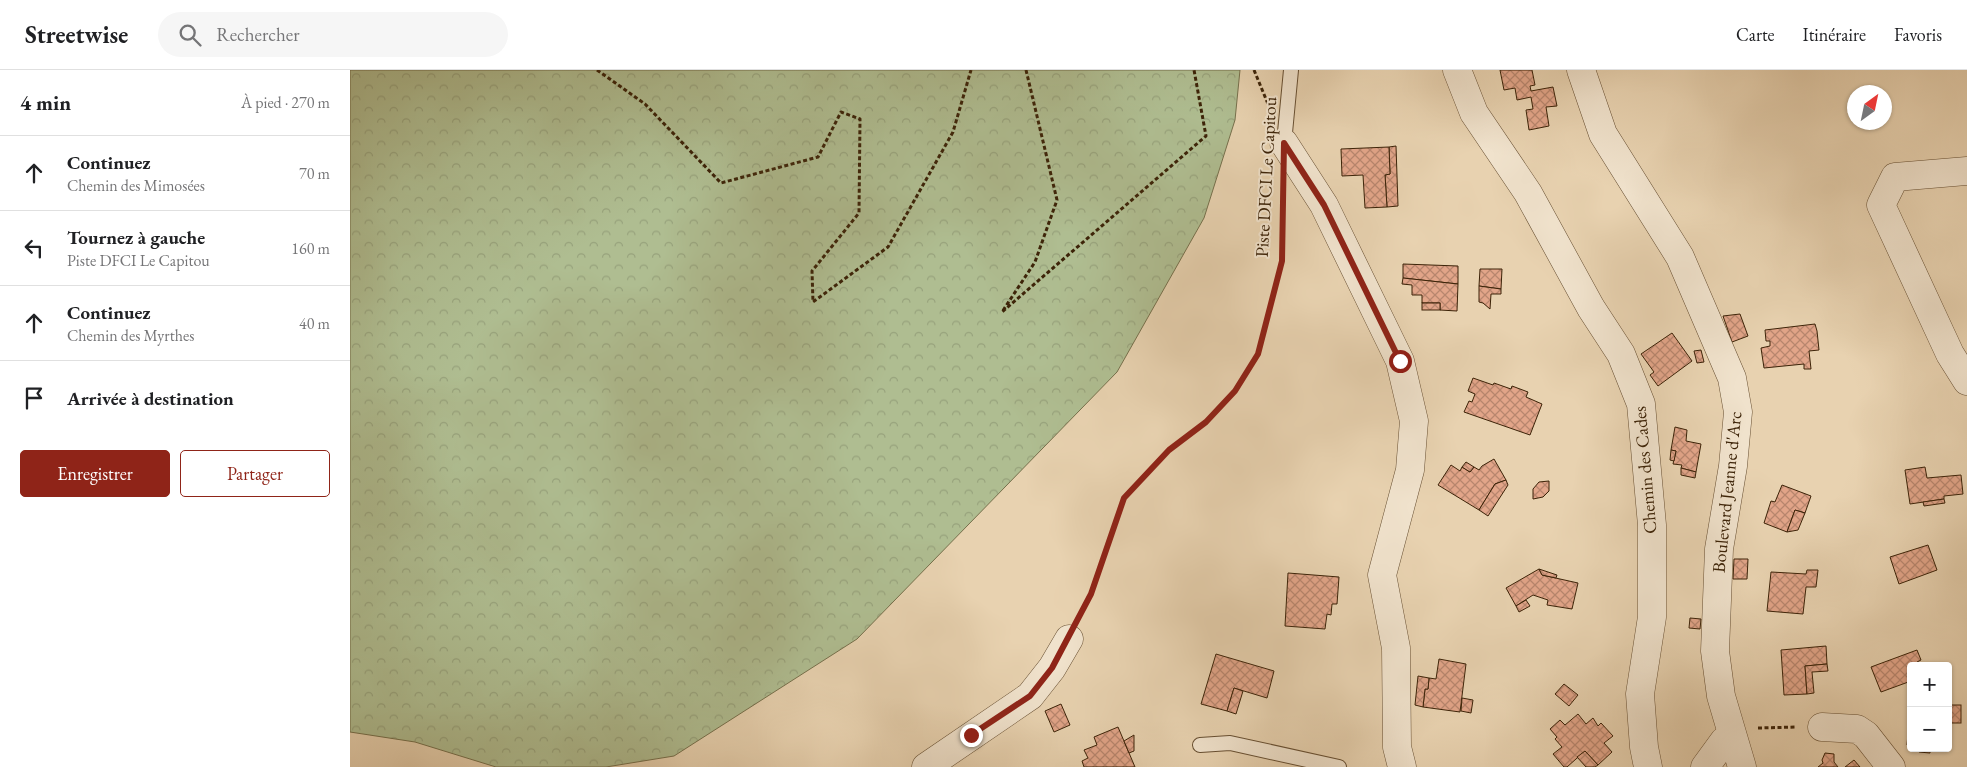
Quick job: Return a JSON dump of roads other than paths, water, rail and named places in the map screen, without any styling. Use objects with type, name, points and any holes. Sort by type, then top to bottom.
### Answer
[{"type":"street","name":"Chemin des Cades","points":[[1457,70],[1474,113],[1528,193],[1591,308],[1622,354],[1641,404],[1652,524],[1652,617],[1640,694],[1644,747],[1648,767]]},
{"type":"street","name":"Boulevard Jeanne d'Arc","points":[[1581,70],[1603,134],[1680,257],[1732,378],[1738,412],[1733,466],[1719,549],[1715,651],[1721,696],[1742,767]]},
{"type":"street","points":[[1284,143],[1324,205],[1400,361],[1414,421],[1410,470],[1382,575],[1396,648],[1397,747],[1402,767]]},
{"type":"street","points":[[1967,171],[1895,177],[1881,205],[1950,354],[1967,381]]},
{"type":"street","points":[[926,767],[1030,696],[1052,668],[1069,639]]},
{"type":"street","points":[[1822,727],[1857,729],[1866,735],[1891,767]]},
{"type":"street","points":[[1705,767],[1732,734]]},
{"type":"lane","name":"Piste DFCI Le Capitou","points":[[1284,143],[1290,70]]},
{"type":"lane","points":[[1200,745],[1230,742],[1339,767]]}]
